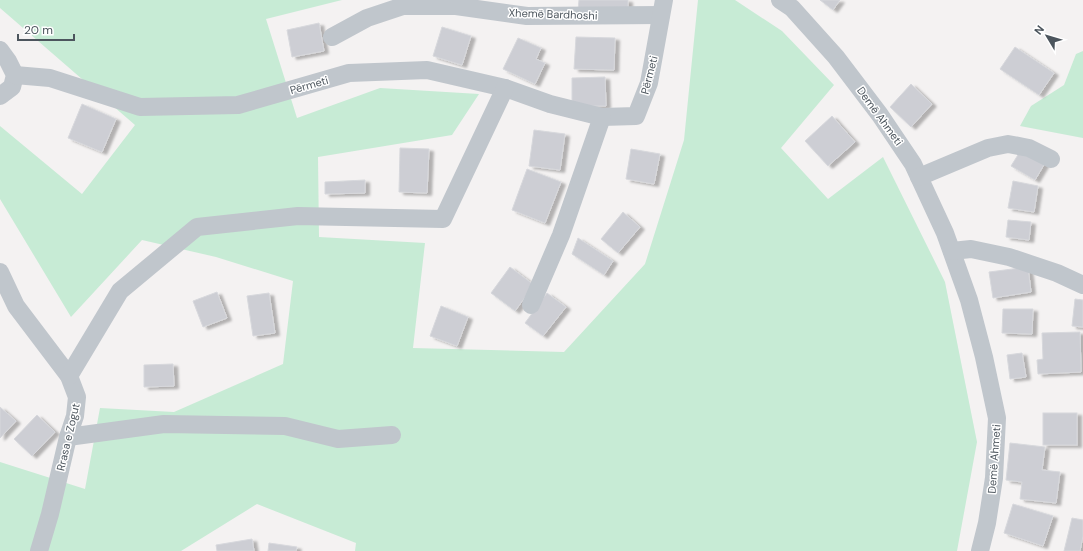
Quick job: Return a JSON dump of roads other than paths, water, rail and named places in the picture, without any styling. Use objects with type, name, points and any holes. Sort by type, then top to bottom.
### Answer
[{"type":"street","name":"Demë Ahmeti","points":[[780,0],[792,8],[836,57],[884,121],[913,164],[952,251],[969,300],[984,357],[997,418],[994,478],[987,523],[980,551]]},
{"type":"street","name":"Xhemë Bardhoshi","points":[[332,37],[367,18],[403,6],[456,6],[527,16],[663,8]]},
{"type":"street","name":"Përmeti","points":[[15,75],[50,78],[140,107],[238,105],[349,73],[427,70],[505,88],[550,104],[602,117],[636,116],[650,83],[663,8]]},
{"type":"street","points":[[0,50],[8,61],[15,75],[12,87],[0,96]]},
{"type":"street","points":[[69,376],[120,291],[197,227],[298,216],[443,219],[505,88]]},
{"type":"street","points":[[531,305],[561,234],[602,117]]},
{"type":"street","points":[[919,177],[988,148],[1008,144],[1029,148],[1051,159]]},
{"type":"street","points":[[952,251],[971,249],[1009,257],[1057,273],[1083,285]]},
{"type":"street","name":"Rrasa e Zogut","points":[[0,272],[16,306],[69,376],[77,397],[75,416],[68,437],[50,514],[39,551]]},
{"type":"street","points":[[68,437],[164,424],[286,426],[338,439],[392,435]]}]
